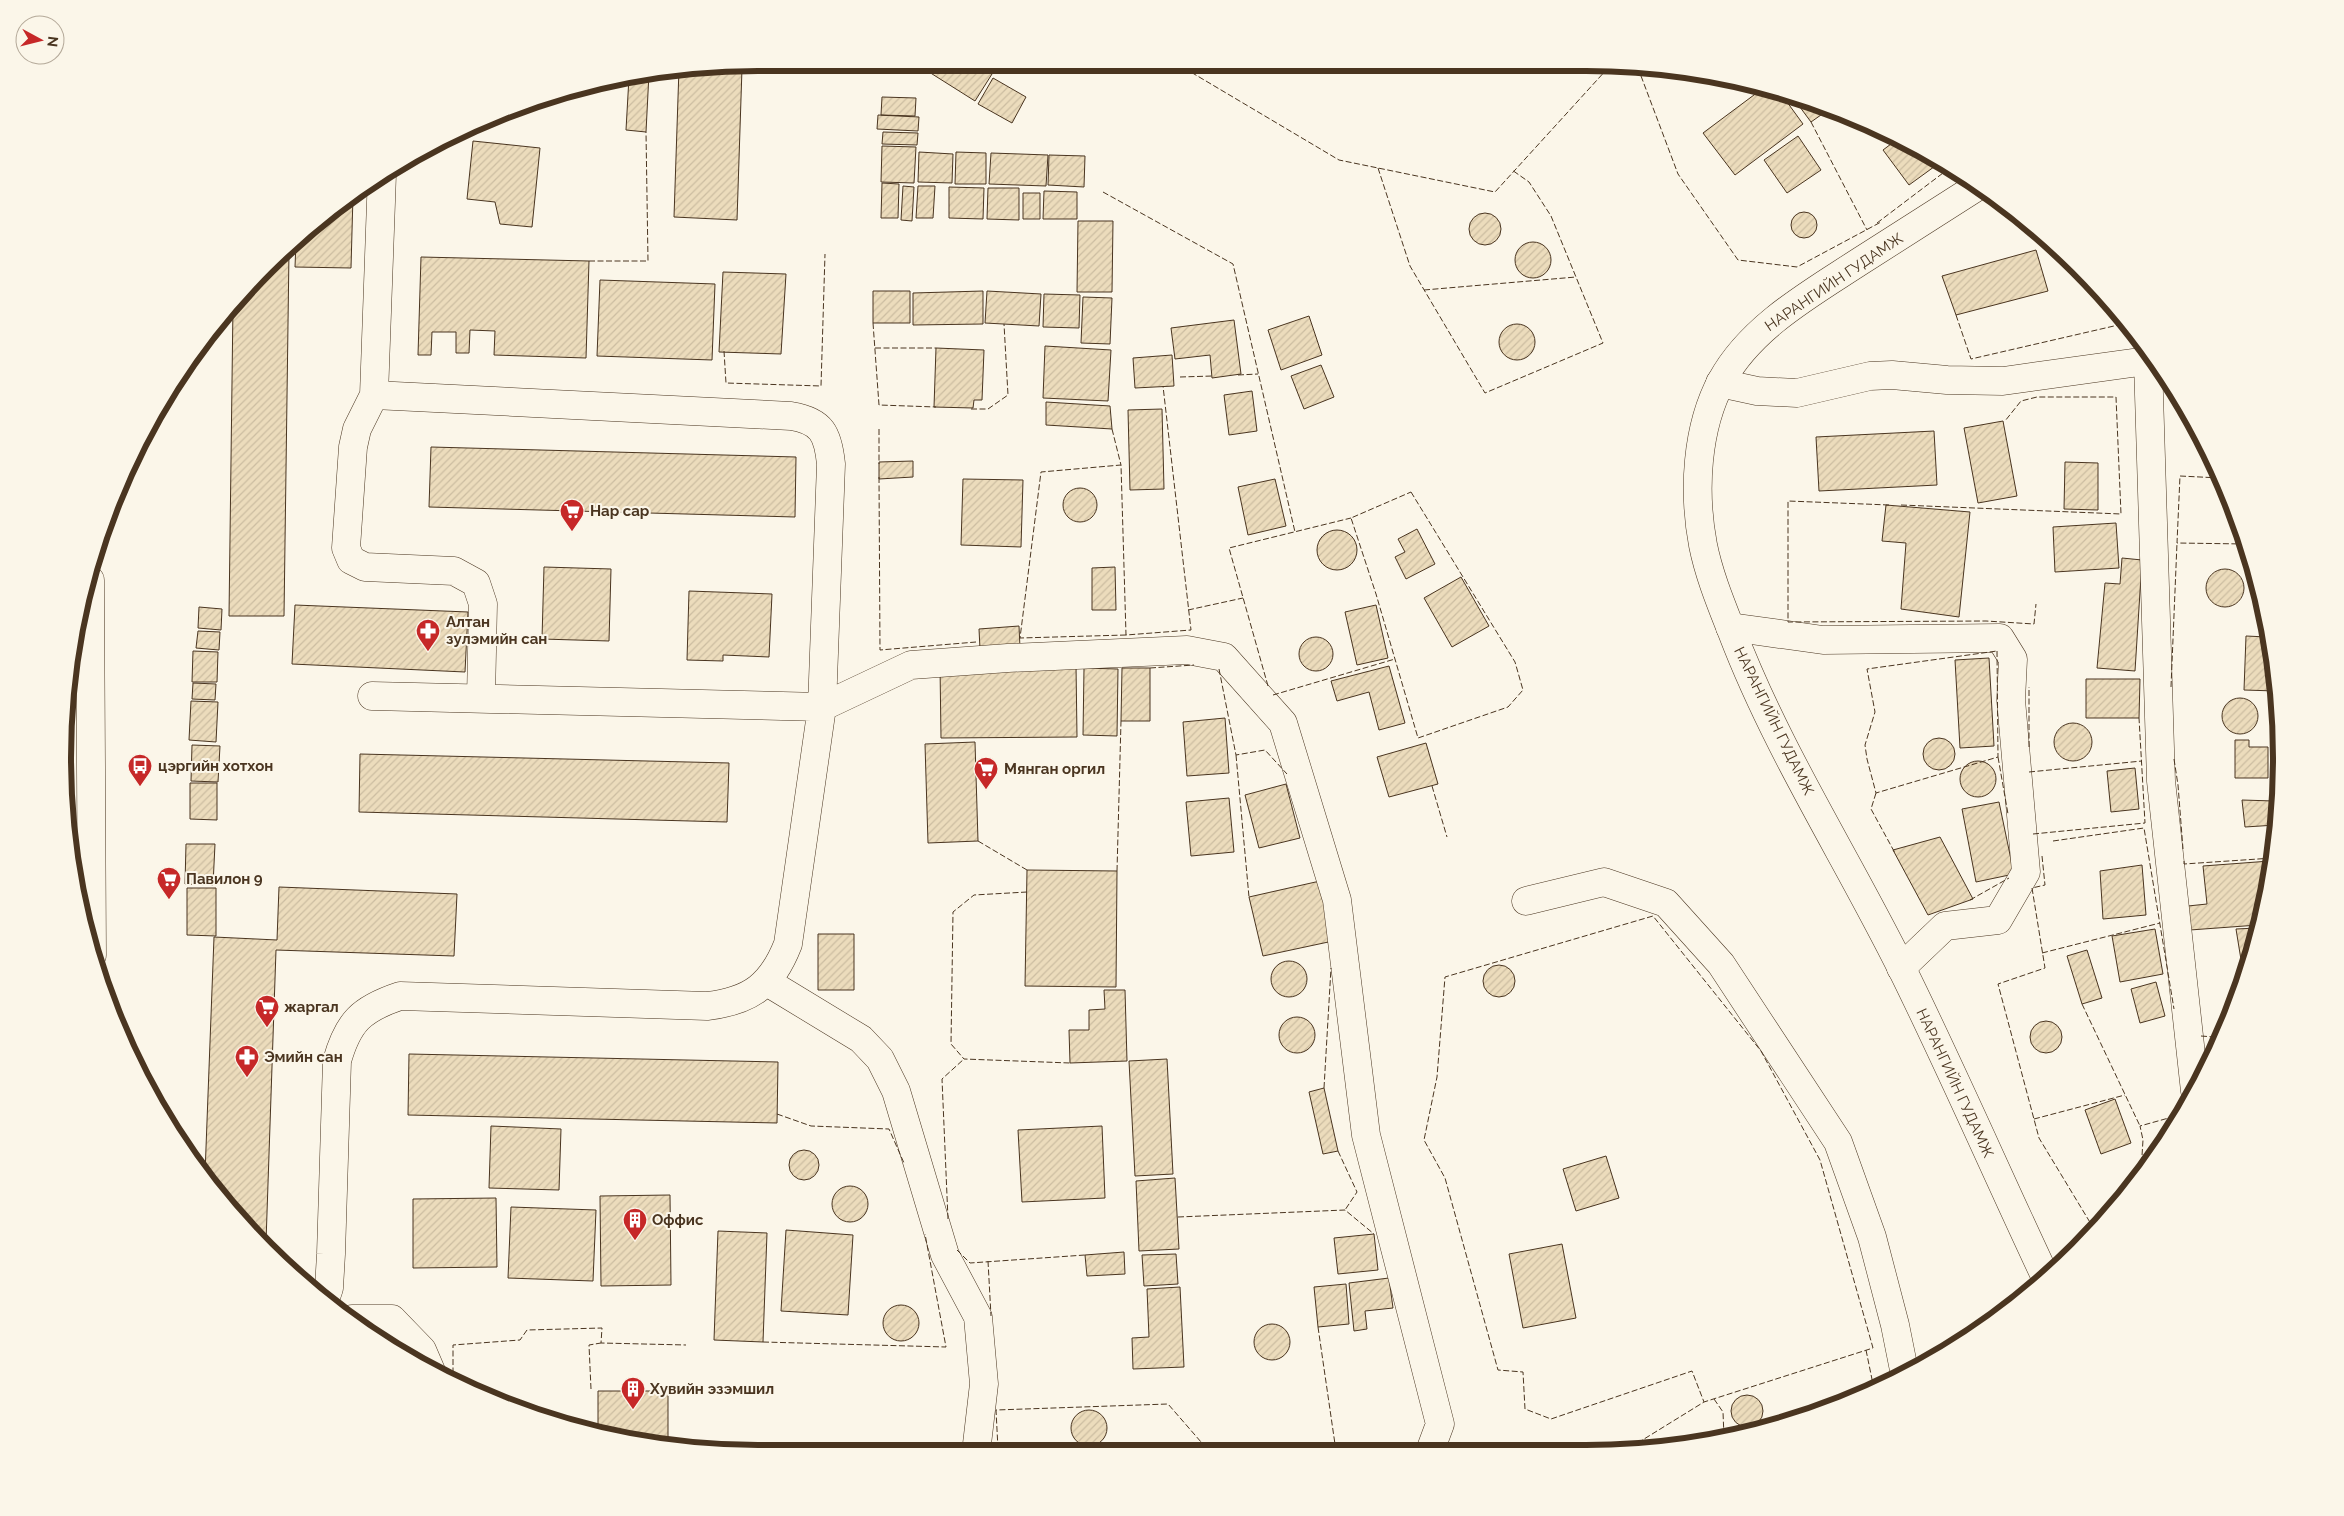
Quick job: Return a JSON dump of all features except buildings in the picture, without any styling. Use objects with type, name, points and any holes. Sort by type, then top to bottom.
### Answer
[{"type":"street","points":[[382,184],[374,395],[358,429],[353,447],[347,521],[348,555],[355,563],[365,567],[454,571],[476,583],[483,604],[481,698]]},
{"type":"street","name":"НАРАНГИЙН ГУДАМЖ","points":[[1972,190],[1823,286],[1784,314],[1740,352],[1720,383],[1710,412],[1703,441],[1699,475],[1698,511],[1704,547],[1748,675],[1901,968],[2043,1271]]},
{"type":"street","points":[[1720,383],[1757,391],[1798,393],[1870,376],[1892,375],[1948,380],[2003,381],[2147,362]]},
{"type":"street","points":[[2151,368],[2161,781],[2194,1078]]},
{"type":"street","points":[[327,1293],[331,1254],[337,1061],[344,1038],[358,1018],[377,1003],[400,996],[707,1006],[729,1004],[750,996],[767,982],[780,964],[788,944],[822,707],[831,464],[828,439],[823,430],[813,422],[791,416],[374,395]]},
{"type":"street","points":[[87,612],[92,922]]},
{"type":"street","points":[[1730,627],[1823,640],[2000,638],[2013,659],[2011,700],[2026,872],[1998,920],[1945,926],[1901,968]]},
{"type":"street","points":[[372,696],[822,707],[911,665],[1008,658],[1187,650],[1224,657],[1283,723],[1337,900],[1366,1135],[1440,1424],[1432,1445]]},
{"type":"street","points":[[1526,901],[1604,882],[1666,903],[1721,964],[1838,1142],[1872,1237],[1896,1325],[1904,1367]]},
{"type":"street","points":[[767,982],[829,1017],[861,1039],[880,1059],[896,1091],[945,1255],[978,1317],[984,1384],[977,1445]]},
{"type":"street","points":[[362,1319],[392,1319],[422,1350],[426,1359]]},
{"type":"fence","points":[[1189,71],[1339,160],[1495,192],[1605,72]]},
{"type":"fence","points":[[1640,74],[1678,174],[1738,260],[1797,267],[1881,222]]},
{"type":"fence","points":[[1811,122],[1867,230]]},
{"type":"fence","points":[[589,261],[648,261],[646,132]]},
{"type":"fence","points":[[1378,168],[1410,266],[1485,393],[1603,343],[1551,216],[1529,182],[1512,170]]},
{"type":"fence","points":[[1877,223],[1944,172]]},
{"type":"fence","points":[[1103,192],[1233,264],[1295,532]]},
{"type":"fence","points":[[724,351],[726,383],[821,386],[825,254]]},
{"type":"fence","points":[[1424,290],[1576,277]]},
{"type":"fence","points":[[1956,315],[1971,359],[2119,325]]},
{"type":"fence","points":[[873,323],[879,405],[936,407]]},
{"type":"fence","points":[[971,409],[988,409],[1008,395],[1004,324]]},
{"type":"fence","points":[[875,348],[936,348]]},
{"type":"fence","points":[[1238,375],[1258,374]]},
{"type":"fence","points":[[1180,377],[1213,376]]},
{"type":"fence","points":[[1126,635],[1020,638],[1041,472],[1121,465],[1126,635],[1191,630],[1163,386]]},
{"type":"fence","points":[[1901,505],[2121,514],[2116,397],[2037,397],[2021,401],[2005,421]]},
{"type":"fence","points":[[879,429],[879,464]]},
{"type":"fence","points":[[1112,429],[1121,465]]},
{"type":"fence","points":[[2212,478],[2180,476],[2177,543],[2238,544]]},
{"type":"fence","points":[[879,477],[880,650],[976,642]]},
{"type":"fence","points":[[1411,492],[1515,662],[1523,690],[1508,707],[1418,738],[1376,594],[1351,518],[1411,492]]},
{"type":"fence","points":[[1889,505],[1788,501],[1788,622],[1986,621],[2034,624],[2036,604]]},
{"type":"fence","points":[[1268,686],[1229,548],[1351,518]]},
{"type":"fence","points":[[2171,687],[2177,543]]},
{"type":"fence","points":[[1188,610],[1243,598]]},
{"type":"fence","points":[[1997,651],[1998,757],[1876,793],[1865,745],[1875,712],[1867,669],[1997,651]]},
{"type":"fence","points":[[1273,695],[1395,659]]},
{"type":"fence","points":[[1150,668],[1194,665]]},
{"type":"fence","points":[[1219,669],[1236,755],[1265,750],[1287,774]]},
{"type":"fence","points":[[2029,687],[2029,747]]},
{"type":"fence","points":[[2033,834],[2145,823],[2139,718]]},
{"type":"fence","points":[[1117,871],[1121,721]]},
{"type":"fence","points":[[1236,755],[1249,897]]},
{"type":"fence","points":[[1998,757],[2008,814]]},
{"type":"fence","points":[[2174,759],[2183,849]]},
{"type":"fence","points":[[2029,772],[2142,761]]},
{"type":"fence","points":[[1432,786],[1447,837]]},
{"type":"fence","points":[[1876,793],[1871,809],[1895,853]]},
{"type":"fence","points":[[2053,841],[2144,828],[2174,1009]]},
{"type":"fence","points":[[978,841],[1027,870]]},
{"type":"fence","points":[[2042,856],[2045,885],[2032,888],[2045,968],[1998,984],[2039,1138],[2091,1223]]},
{"type":"fence","points":[[2184,861],[2184,864],[2265,859]]},
{"type":"fence","points":[[1970,900],[2009,878]]},
{"type":"fence","points":[[1027,892],[974,895],[953,912],[951,1044],[964,1059],[1070,1063]]},
{"type":"fence","points":[[1653,916],[1761,1051],[1820,1160],[1873,1348],[1704,1402],[1692,1371],[1551,1419],[1525,1409],[1523,1372],[1498,1370],[1445,1178],[1424,1140],[1437,1077],[1445,977],[1653,916]]},
{"type":"fence","points":[[2042,953],[2160,923]]},
{"type":"fence","points":[[1324,1088],[1331,968]]},
{"type":"fence","points":[[2082,1004],[2140,1126]]},
{"type":"fence","points":[[2201,1036],[2213,1037]]},
{"type":"fence","points":[[948,1219],[942,1079],[964,1059]]},
{"type":"fence","points":[[2034,1119],[2125,1095]]},
{"type":"fence","points":[[777,1114],[811,1126],[889,1129],[904,1163]]},
{"type":"fence","points":[[2142,1161],[2143,1140],[2140,1126],[2171,1117]]},
{"type":"fence","points":[[1338,1151],[1357,1192],[1345,1210]]},
{"type":"fence","points":[[1178,1217],[1345,1210],[1374,1234]]},
{"type":"fence","points":[[763,1342],[946,1347],[925,1234]]},
{"type":"fence","points":[[957,1250],[970,1263],[1085,1255]]},
{"type":"fence","points":[[988,1261],[991,1316]]},
{"type":"fence","points":[[1318,1327],[1335,1445]]},
{"type":"fence","points":[[453,1373],[453,1345],[520,1340],[527,1330],[602,1328],[601,1343],[686,1345]]},
{"type":"fence","points":[[591,1389],[589,1345],[601,1343]]},
{"type":"fence","points":[[1866,1350],[1872,1382]]},
{"type":"fence","points":[[1714,1399],[1723,1412],[1724,1431]]},
{"type":"fence","points":[[1639,1442],[1704,1402]]},
{"type":"fence","points":[[998,1445],[996,1410],[1168,1404],[1204,1445]]},
{"type":"place","name":"Нар сар","points":[[572,532]]},
{"type":"place","name":"Алтан зулэмийн сан","points":[[428,652]]},
{"type":"place","name":"цэргийн хотхон","points":[[140,787]]},
{"type":"place","name":"Мянган оргил","points":[[986,790]]},
{"type":"place","name":"Павилон 9","points":[[169,900]]},
{"type":"place","name":"жаргал","points":[[267,1028]]},
{"type":"place","name":"Эмийн сан","points":[[247,1078]]},
{"type":"place","name":"Оффис","points":[[635,1241]]},
{"type":"place","name":"Хувийн эзэмшил","points":[[633,1410]]}]
